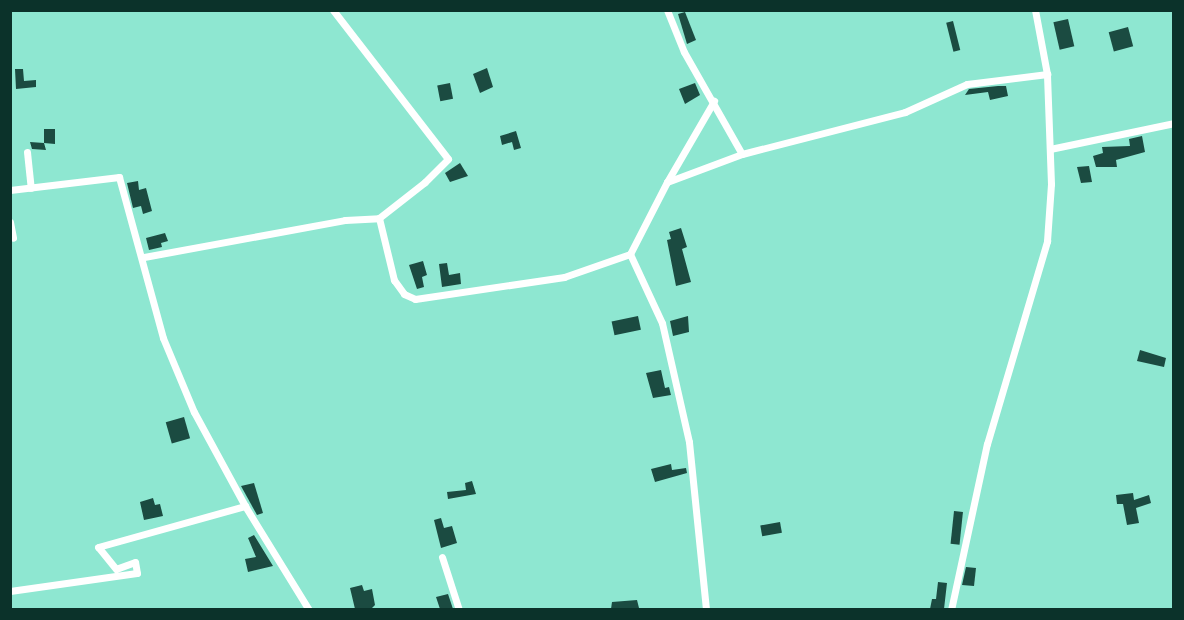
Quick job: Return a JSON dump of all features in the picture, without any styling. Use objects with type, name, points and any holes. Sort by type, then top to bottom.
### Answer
[{"type":"street","points":[[144,257],[345,220],[379,218],[425,182],[448,159],[333,10]]},
{"type":"street","points":[[667,10],[684,52],[714,101],[742,154]]},
{"type":"street","points":[[951,609],[987,444],[1047,241],[1050,149],[1047,74],[1035,10]]},
{"type":"street","points":[[667,182],[742,154],[904,112],[967,84],[1047,74]]},
{"type":"street","points":[[379,218],[394,280],[404,294],[415,298],[564,277],[630,254],[667,182],[714,101]]},
{"type":"street","points":[[1050,149],[1173,123]]},
{"type":"street","points":[[27,152],[31,188]]},
{"type":"street","points":[[10,190],[119,177],[144,257],[164,338],[194,412],[244,506],[309,609]]},
{"type":"street","points":[[10,222],[13,238]]},
{"type":"street","points":[[630,254],[662,323],[689,442],[706,609]]},
{"type":"street","points":[[10,591],[137,573],[135,562],[116,569],[98,547],[244,506]]},
{"type":"street","points":[[442,557],[459,609]]},
{"type":"building","points":[[685,12],[696,40],[687,44],[678,14]]},
{"type":"building","points":[[1068,19],[1074,46],[1060,50],[1053,22]]},
{"type":"building","points":[[953,21],[960,50],[953,52],[946,23]]},
{"type":"building","points":[[1128,27],[1133,46],[1114,51],[1109,32]]},
{"type":"building","points":[[487,68],[493,87],[480,93],[473,74]]},
{"type":"building","points":[[15,69],[23,69],[24,81],[36,80],[36,87],[16,89]]},
{"type":"building","points":[[450,83],[453,99],[440,101],[437,85]]},
{"type":"building","points":[[695,83],[700,95],[685,104],[679,89]]},
{"type":"building","points":[[1006,86],[1008,96],[990,100],[988,92],[965,95],[969,89]]},
{"type":"building","points":[[44,129],[55,129],[55,144],[44,143]]},
{"type":"building","points":[[516,131],[521,148],[514,150],[512,142],[502,145],[500,136]]},
{"type":"building","points":[[1142,136],[1145,152],[1116,160],[1117,167],[1096,167],[1093,156],[1103,153],[1102,147],[1130,146],[1129,139]]},
{"type":"building","points":[[30,142],[44,143],[46,150],[32,149]]},
{"type":"building","points":[[460,163],[468,176],[450,182],[445,173]]},
{"type":"building","points":[[1089,166],[1092,182],[1081,183],[1077,167]]},
{"type":"building","points":[[138,181],[139,190],[146,188],[152,211],[143,214],[141,206],[133,208],[127,183]]},
{"type":"building","points":[[681,228],[687,247],[682,249],[691,282],[676,286],[667,240],[671,239],[669,232]]},
{"type":"building","points":[[165,233],[168,241],[161,243],[162,247],[149,250],[146,238]]},
{"type":"building","points":[[423,261],[427,275],[422,277],[424,287],[417,289],[409,265]]},
{"type":"building","points":[[447,263],[449,275],[460,273],[461,284],[442,287],[439,264]]},
{"type":"building","points":[[638,316],[641,330],[615,335],[612,322]]},
{"type":"building","points":[[688,316],[689,332],[673,336],[670,321]]},
{"type":"building","points":[[1140,350],[1166,358],[1164,367],[1137,361]]},
{"type":"building","points":[[661,370],[665,388],[669,387],[671,395],[653,398],[646,373]]},
{"type":"building","points":[[184,417],[190,438],[172,443],[166,422]]},
{"type":"building","points":[[671,464],[672,470],[686,468],[687,473],[655,482],[651,469]]},
{"type":"building","points":[[472,481],[476,494],[448,499],[447,492],[466,490],[465,483]]},
{"type":"building","points":[[254,483],[263,513],[257,515],[241,486]]},
{"type":"building","points":[[1133,493],[1134,500],[1149,495],[1151,503],[1136,508],[1139,523],[1127,525],[1123,504],[1117,504],[1116,495]]},
{"type":"building","points":[[153,498],[155,505],[160,504],[163,516],[144,520],[140,502]]},
{"type":"building","points":[[954,511],[963,512],[960,545],[951,544]]},
{"type":"building","points":[[441,518],[444,528],[452,526],[457,543],[441,548],[434,520]]},
{"type":"building","points":[[780,522],[782,533],[762,536],[760,525]]},
{"type":"building","points":[[254,535],[273,566],[248,572],[245,559],[256,557],[248,538]]},
{"type":"building","points":[[966,567],[976,568],[974,586],[962,585]]},
{"type":"building","points":[[938,582],[947,583],[944,609],[930,609],[932,599],[936,599]]},
{"type":"building","points":[[362,585],[364,591],[372,589],[375,605],[371,609],[355,609],[350,588]]},
{"type":"building","points":[[448,594],[453,609],[440,609],[436,597]]},
{"type":"building","points":[[637,600],[639,608],[611,609],[612,602]]}]
